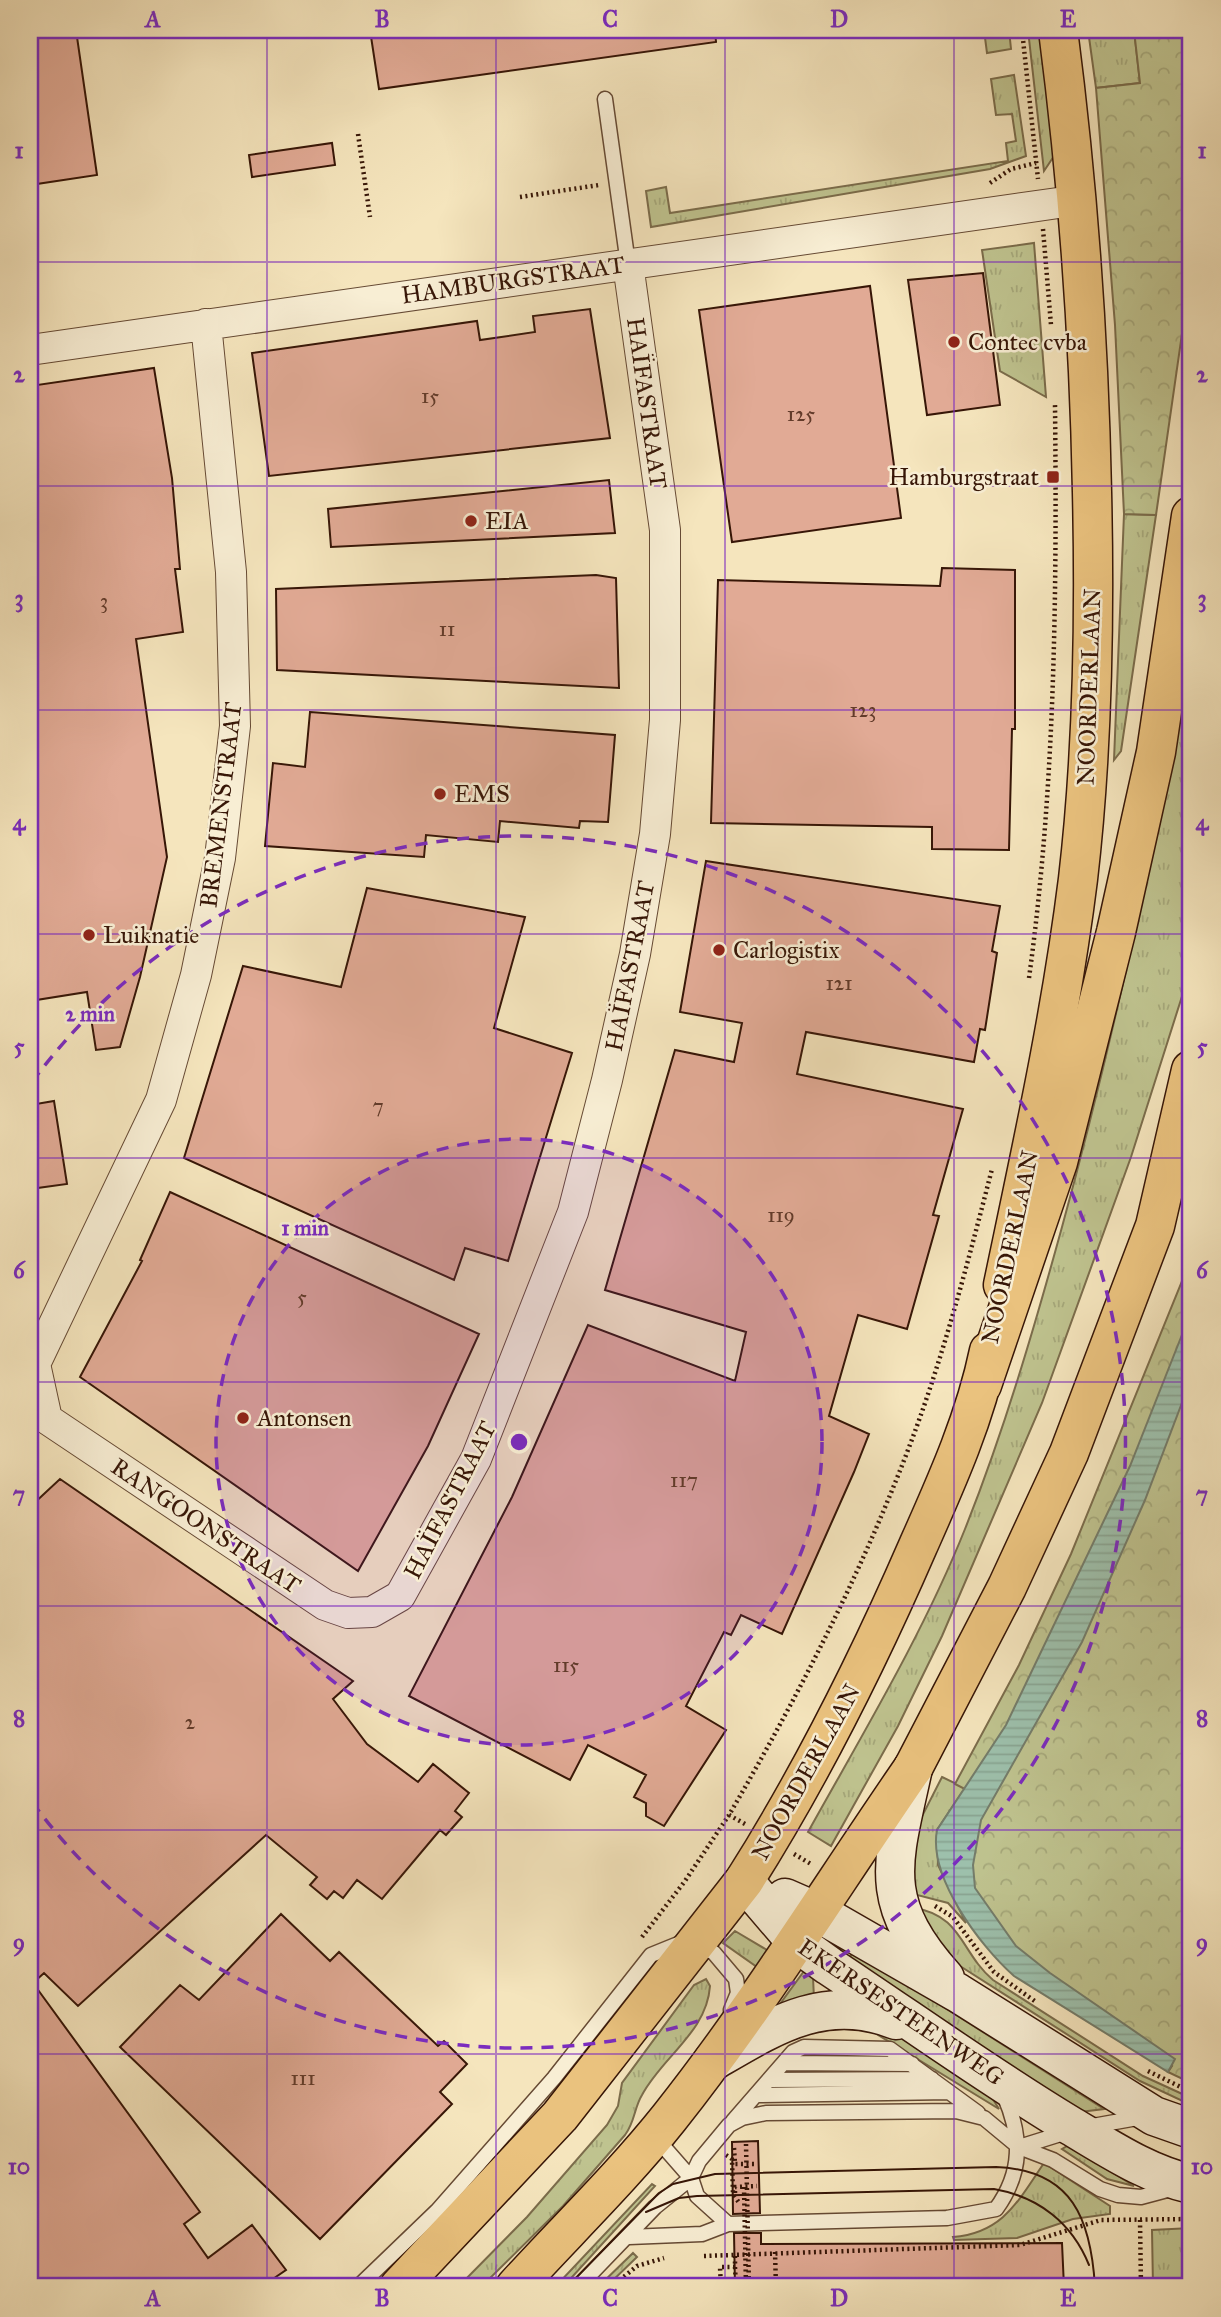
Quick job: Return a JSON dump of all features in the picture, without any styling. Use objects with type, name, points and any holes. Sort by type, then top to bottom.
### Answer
[{"type":"main road","name":"NOORDERLAAN","points":[[404,2284],[561,2116],[698,1943],[771,1840],[873,1649],[948,1479],[982,1385],[1061,1000],[1087,786],[1094,656],[1089,342],[1079,200],[1058,30]]},
{"type":"main road","points":[[982,1385],[1058,1162],[1116,932],[1156,752],[1191,516]]},
{"type":"main road","points":[[1155,1226],[1191,1070]]},
{"type":"main road","points":[[515,2287],[653,2135],[713,2061],[797,1943],[913,1769],[1007,1587],[1069,1453],[1155,1226],[1191,1146]]},
{"type":"main road","points":[[913,1769],[895,1857],[897,1903],[914,1940],[958,1993]]},
{"type":"main road","name":"EKERSESTEENWEG","points":[[744,1881],[817,1912],[958,1993],[1154,2116],[1191,2129]]},
{"type":"main road","name":"EKERSESTEENWEG","points":[[744,1881],[797,1943],[920,2048],[996,2078],[1130,2161],[1191,2192]]},
{"type":"main road","points":[[713,2061],[774,2026],[798,2015],[823,2010],[877,2012],[920,2048]]},
{"type":"street","name":"HAMBURGSTRAAT","points":[[30,350],[1079,200]]},
{"type":"street","name":"HAÏFASTRAAT","points":[[372,1612],[400,1596],[477,1459],[573,1212],[635,954],[655,834],[665,720],[666,614],[665,530],[628,264]]},
{"type":"street","name":"BREMENSTRAAT","points":[[47,1419],[35,1364],[161,1100],[196,975],[220,858],[235,726],[232,584],[206,324]]},
{"type":"street","name":"RANGOONSTRAAT","points":[[47,1419],[325,1605],[348,1613],[372,1612]]},
{"type":"lane","points":[[605,100],[628,264]]},
{"type":"lane","points":[[358,2287],[437,2211],[545,2089],[652,1955],[683,1942],[698,1943],[730,1968],[736,1979],[738,1993],[713,2061]]},
{"type":"lane","points":[[578,2287],[629,2237],[654,2207],[691,2178],[699,2161],[730,2124],[793,2052],[804,2047],[920,2048],[932,2079],[1019,2147],[1053,2160],[1100,2189],[1118,2195],[1141,2197],[1191,2192]]},
{"type":"lane","points":[[629,2237],[702,2234],[728,2224],[947,2218],[996,2209],[1009,2192],[1019,2147],[1011,2112],[996,2078]]},
{"type":"lane","points":[[769,2080],[932,2079]]},
{"type":"lane","points":[[756,2095],[949,2092]]},
{"type":"lane","points":[[730,2124],[742,2118],[766,2113],[956,2111],[984,2118]]},
{"type":"lane","points":[[1019,2147],[1076,2129],[1154,2116]]},
{"type":"lane","points":[[653,2135],[691,2178],[697,2196],[728,2224]]},
{"type":"path","points":[[1022,30],[1051,326]]},
{"type":"path","points":[[358,134],[370,217]]},
{"type":"path","points":[[520,197],[617,183]]},
{"type":"path","points":[[1027,992],[1042,881],[1052,731],[1057,562],[1055,392]]},
{"type":"path","points":[[771,1840],[729,1815],[798,1692],[827,1634],[860,1564],[915,1433],[958,1299],[994,1161]]},
{"type":"path","points":[[897,1903],[930,1904],[943,1910],[961,1927],[994,1972],[1038,2003]]},
{"type":"path","points":[[1146,2070],[1191,2092]]},
{"type":"path","points":[[747,2287],[746,2144],[734,2144],[735,2164],[756,2164]]},
{"type":"path","points":[[747,2287],[744,2187],[757,2186]]},
{"type":"path","points":[[701,2256],[1020,2245],[1101,2220],[1140,2220],[1191,2192]]},
{"type":"path","points":[[1140,2220],[1141,2287]]},
{"type":"path","points":[[775,2252],[776,2287]]},
{"type":"path","points":[[735,2254],[736,2287]]},
{"type":"path","points":[[611,2287],[637,2266],[670,2258]]},
{"type":"path","points":[[721,2287],[720,2267],[735,2267]]},
{"type":"green space","points":[[984,30],[1009,30],[1011,49],[987,53]]},
{"type":"green space","points":[[1028,30],[1041,30],[1054,156],[1044,171]]},
{"type":"green space","points":[[1088,30],[1134,30],[1140,83],[1096,88]]},
{"type":"green space","points":[[1134,30],[1191,30],[1191,237],[1187,299],[1156,515],[1124,514],[1115,325],[1096,88],[1140,83]]},
{"type":"green space","points":[[1014,75],[1026,156],[990,169],[651,227],[646,191],[666,187],[670,213],[1008,161],[1006,143],[1016,141],[1012,114],[996,115],[991,79]]},
{"type":"green space","points":[[1034,243],[1046,397],[1000,371],[982,250]]},
{"type":"green space","points":[[1124,514],[1156,515],[1121,751],[1114,760]]},
{"type":"green space","points":[[1185,687],[1191,689],[1191,968],[1131,1157],[1042,1403],[942,1636],[898,1726],[831,1846],[808,1832],[891,1683],[948,1568],[993,1455],[1029,1342],[1080,1160],[1113,1026],[1144,891]]},
{"type":"green space","points":[[1191,1259],[1191,2083],[1168,2072],[1172,2066],[984,1927],[955,1829],[965,1789],[955,1784],[1019,1665],[1071,1554]]},
{"type":"green space","points":[[942,1777],[965,1788],[937,1830],[938,1865],[966,1923],[948,1903],[917,1895],[906,1866],[914,1832]]},
{"type":"green space","points":[[914,1908],[942,1918],[952,1927],[993,1980],[1143,2076],[1191,2098],[1191,2105],[1140,2081],[960,1966],[944,1953]]},
{"type":"green space","points":[[735,1931],[767,1950],[757,1967],[723,1943]]},
{"type":"green space","points":[[854,1950],[1104,2109],[1080,2112],[847,1962]]},
{"type":"green space","points":[[807,1967],[813,1977],[814,1999],[780,2004]]},
{"type":"green space","points":[[706,1979],[710,1986],[701,2017],[651,2081],[639,2100],[625,2135],[563,2206],[481,2287],[458,2287],[527,2217],[607,2125],[618,2106],[622,2083],[694,1985]]},
{"type":"green space","points":[[895,2032],[988,2091],[999,2109],[875,2033]]},
{"type":"green space","points":[[1069,2145],[1134,2186],[1107,2179],[1062,2149]]},
{"type":"green space","points":[[1044,2163],[1110,2206],[1110,2214],[1073,2219],[1017,2238],[954,2240],[953,2237],[985,2229],[997,2222],[1017,2202]]},
{"type":"green space","points":[[652,2184],[655,2186],[563,2287],[555,2287]]},
{"type":"green space","points":[[1191,2228],[1191,2287],[1153,2287],[1152,2230]]},
{"type":"green space","points":[[633,2253],[637,2257],[606,2287],[598,2287]]},
{"type":"shaded area","points":[[1191,1312],[1191,1379],[1145,1500],[1082,1642],[981,1820],[973,1865],[975,1888],[1016,1946],[1050,1973],[1175,2059],[1168,2072],[1014,1976],[986,1947],[959,1909],[948,1889],[936,1849],[937,1830],[1006,1725],[1130,1466]]},
{"type":"building","points":[[30,30],[76,30],[97,175],[30,185]]},
{"type":"building","points":[[370,30],[715,30],[716,42],[379,89]]},
{"type":"building","points":[[332,143],[335,165],[252,177],[249,155]]},
{"type":"building","name":"Contec cvba","points":[[983,273],[1000,405],[927,415],[908,280]]},
{"type":"building","points":[[870,286],[901,518],[732,542],[699,310]]},
{"type":"building","points":[[590,309],[610,438],[269,476],[252,353],[477,321],[480,340],[535,332],[533,316]]},
{"type":"building","points":[[154,368],[172,478],[180,569],[175,569],[183,632],[136,639],[167,857],[140,977],[120,1047],[96,1050],[87,992],[30,1001],[30,386]]},
{"type":"building","name":"EIA","points":[[609,480],[615,533],[331,547],[328,509]]},
{"type":"building","points":[[942,568],[1015,570],[1015,729],[1012,729],[1009,850],[932,849],[932,827],[711,823],[718,580],[940,586]]},
{"type":"building","points":[[596,575],[616,578],[619,688],[277,670],[276,589]]},
{"type":"building","name":"EMS","points":[[310,712],[615,735],[608,822],[580,821],[579,828],[500,821],[498,842],[426,835],[424,857],[265,846],[273,763],[305,767]]},
{"type":"building","points":[[706,861],[1000,906],[992,951],[997,953],[985,1030],[980,1029],[974,1062],[806,1032],[797,1074],[963,1109],[933,1215],[939,1216],[907,1329],[858,1315],[829,1416],[869,1434],[854,1472],[782,1634],[741,1615],[731,1635],[724,1632],[686,1706],[726,1730],[664,1826],[646,1816],[646,1803],[634,1797],[646,1775],[588,1745],[570,1780],[409,1696],[512,1497],[588,1325],[735,1381],[746,1332],[605,1290],[675,1050],[734,1062],[742,1023],[680,1012]]},
{"type":"building","points":[[367,888],[525,917],[494,1028],[572,1053],[508,1261],[465,1248],[454,1280],[184,1158],[243,966],[341,987]]},
{"type":"building","points":[[54,1101],[67,1184],[30,1189],[30,1105]]},
{"type":"building","points":[[170,1192],[479,1334],[428,1446],[358,1571],[80,1377],[142,1261],[140,1260]]},
{"type":"building","points":[[60,1479],[353,1681],[333,1699],[367,1744],[418,1782],[433,1764],[469,1793],[455,1811],[462,1817],[446,1835],[440,1830],[382,1899],[357,1880],[343,1898],[334,1891],[327,1899],[310,1885],[317,1877],[266,1835],[78,2006],[44,1973],[33,1983],[200,2212],[184,2224],[208,2258],[252,2225],[286,2270],[261,2287],[30,2287],[30,1507]]},
{"type":"building","points":[[281,1914],[330,1961],[339,1952],[438,2046],[444,2041],[467,2064],[440,2092],[452,2104],[320,2239],[120,2047],[180,1985],[199,2000]]},
{"type":"building","points":[[758,2141],[760,2213],[733,2214],[732,2142]]},
{"type":"building","points":[[734,2233],[761,2233],[761,2244],[1062,2243],[1064,2287],[735,2287]]},
{"type":"tram line","points":[[567,2287],[659,2193],[673,2184],[715,2174],[996,2167],[1022,2170],[1043,2178],[1060,2189],[1073,2203],[1089,2240],[1095,2287]]},
{"type":"tram line","points":[[646,2212],[679,2198],[697,2196],[994,2189],[1025,2198],[1052,2214],[1073,2237],[1089,2265]]},
{"type":"place","name":"Contec cvba","points":[[954,342]]},
{"type":"place","name":"Hamburgstraat","points":[[1053,477]]},
{"type":"place","name":"EIA","points":[[471,521]]},
{"type":"place","name":"EMS","points":[[440,794]]},
{"type":"place","name":"Luiknatie","points":[[89,935]]},
{"type":"place","name":"Carlogistix","points":[[719,950]]},
{"type":"place","name":"Antonsen","points":[[243,1418]]}]
